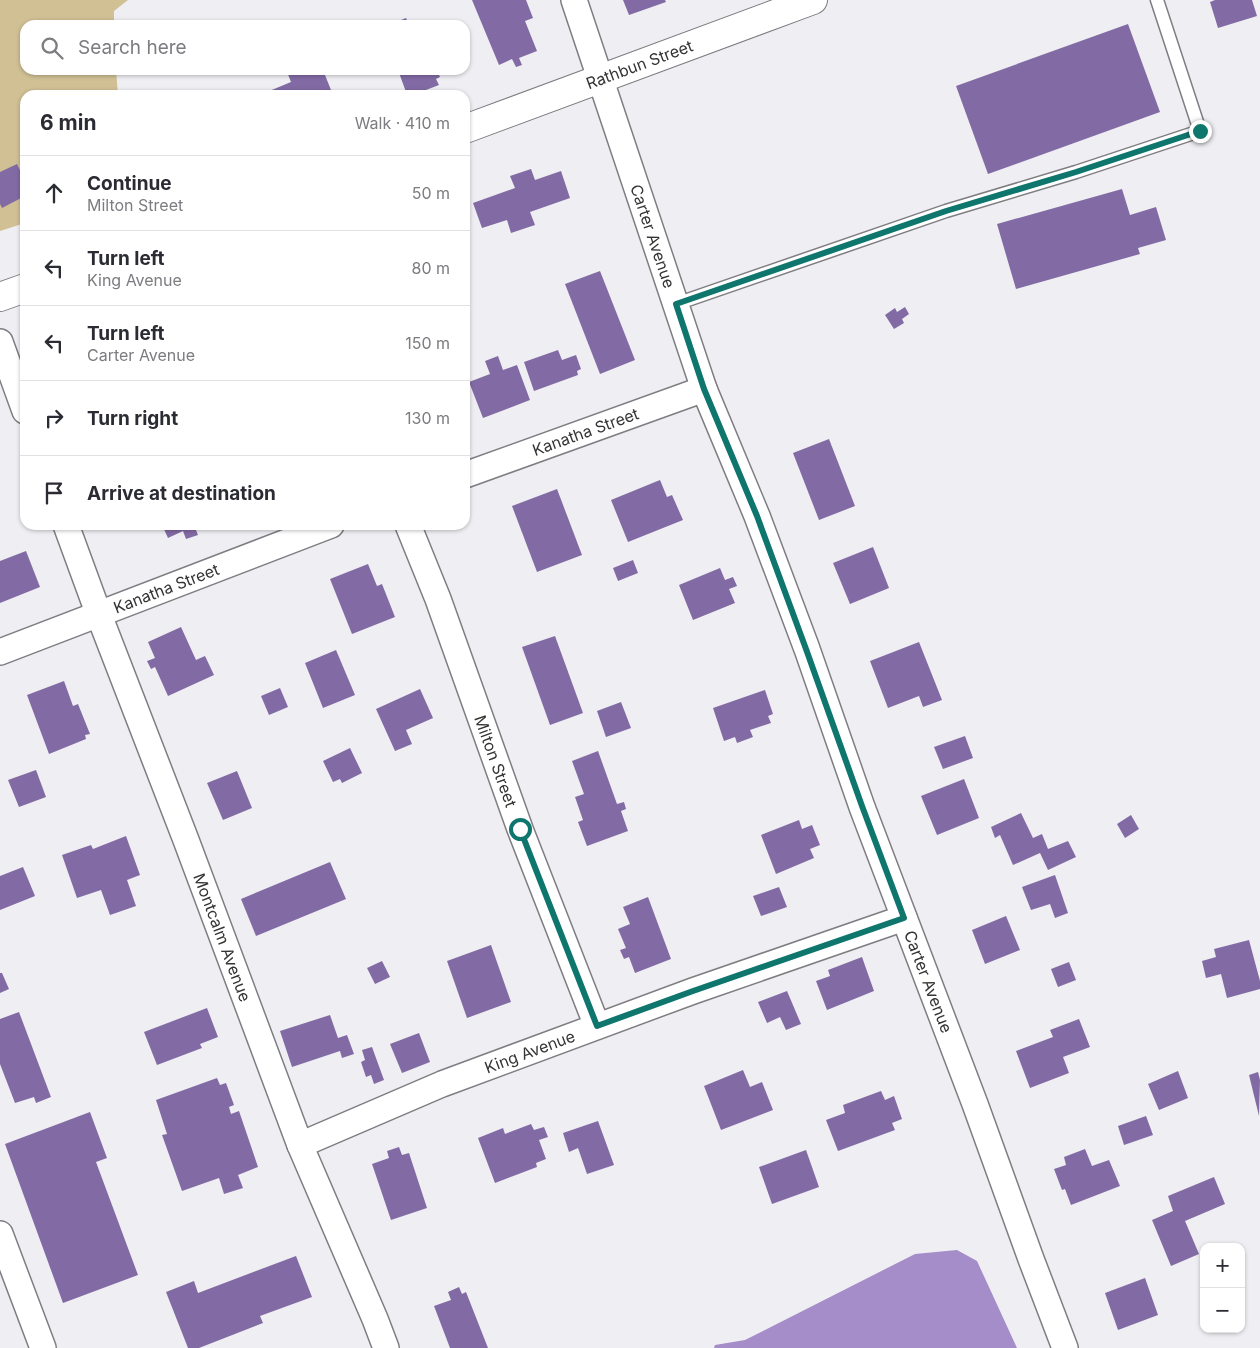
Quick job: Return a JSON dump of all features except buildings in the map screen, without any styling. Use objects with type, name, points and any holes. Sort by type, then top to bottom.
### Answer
[{"type":"street","name":"Carter Avenue","points":[[574,0],[704,389],[760,525],[862,806],[1065,1348]]},
{"type":"street","name":"Rathbun Street","points":[[470,127],[813,0]]},
{"type":"street","points":[[0,298],[20,290]]},
{"type":"street","points":[[0,342],[20,397]]},
{"type":"street","name":"Kanatha Street","points":[[470,473],[704,389]]},
{"type":"street","name":"Montcalm Avenue","points":[[68,530],[300,1145],[386,1348]]},
{"type":"street","name":"Kanatha Street","points":[[0,652],[318,530]]},
{"type":"street","name":"Milton Street","points":[[410,530],[438,599],[520,829],[597,1026]]},
{"type":"street","name":"King Avenue","points":[[300,1145],[442,1084],[693,991],[904,918]]},
{"type":"street","points":[[0,1234],[43,1348]]},
{"type":"lane","points":[[676,304],[946,211],[1076,172],[1200,131],[1157,0]]},
{"type":"shaded area","points":[[0,0],[128,0],[114,11],[114,20],[20,20],[20,75],[116,75],[118,90],[20,90],[20,225],[0,231]]},
{"type":"shaded area","points":[[957,1250],[977,1261],[1017,1348],[714,1348],[715,1345],[745,1340],[915,1254]]},
{"type":"route","points":[[520,829],[597,1026],[904,918],[757,516],[704,389],[676,304],[946,211],[1076,172],[1200,131]]}]
